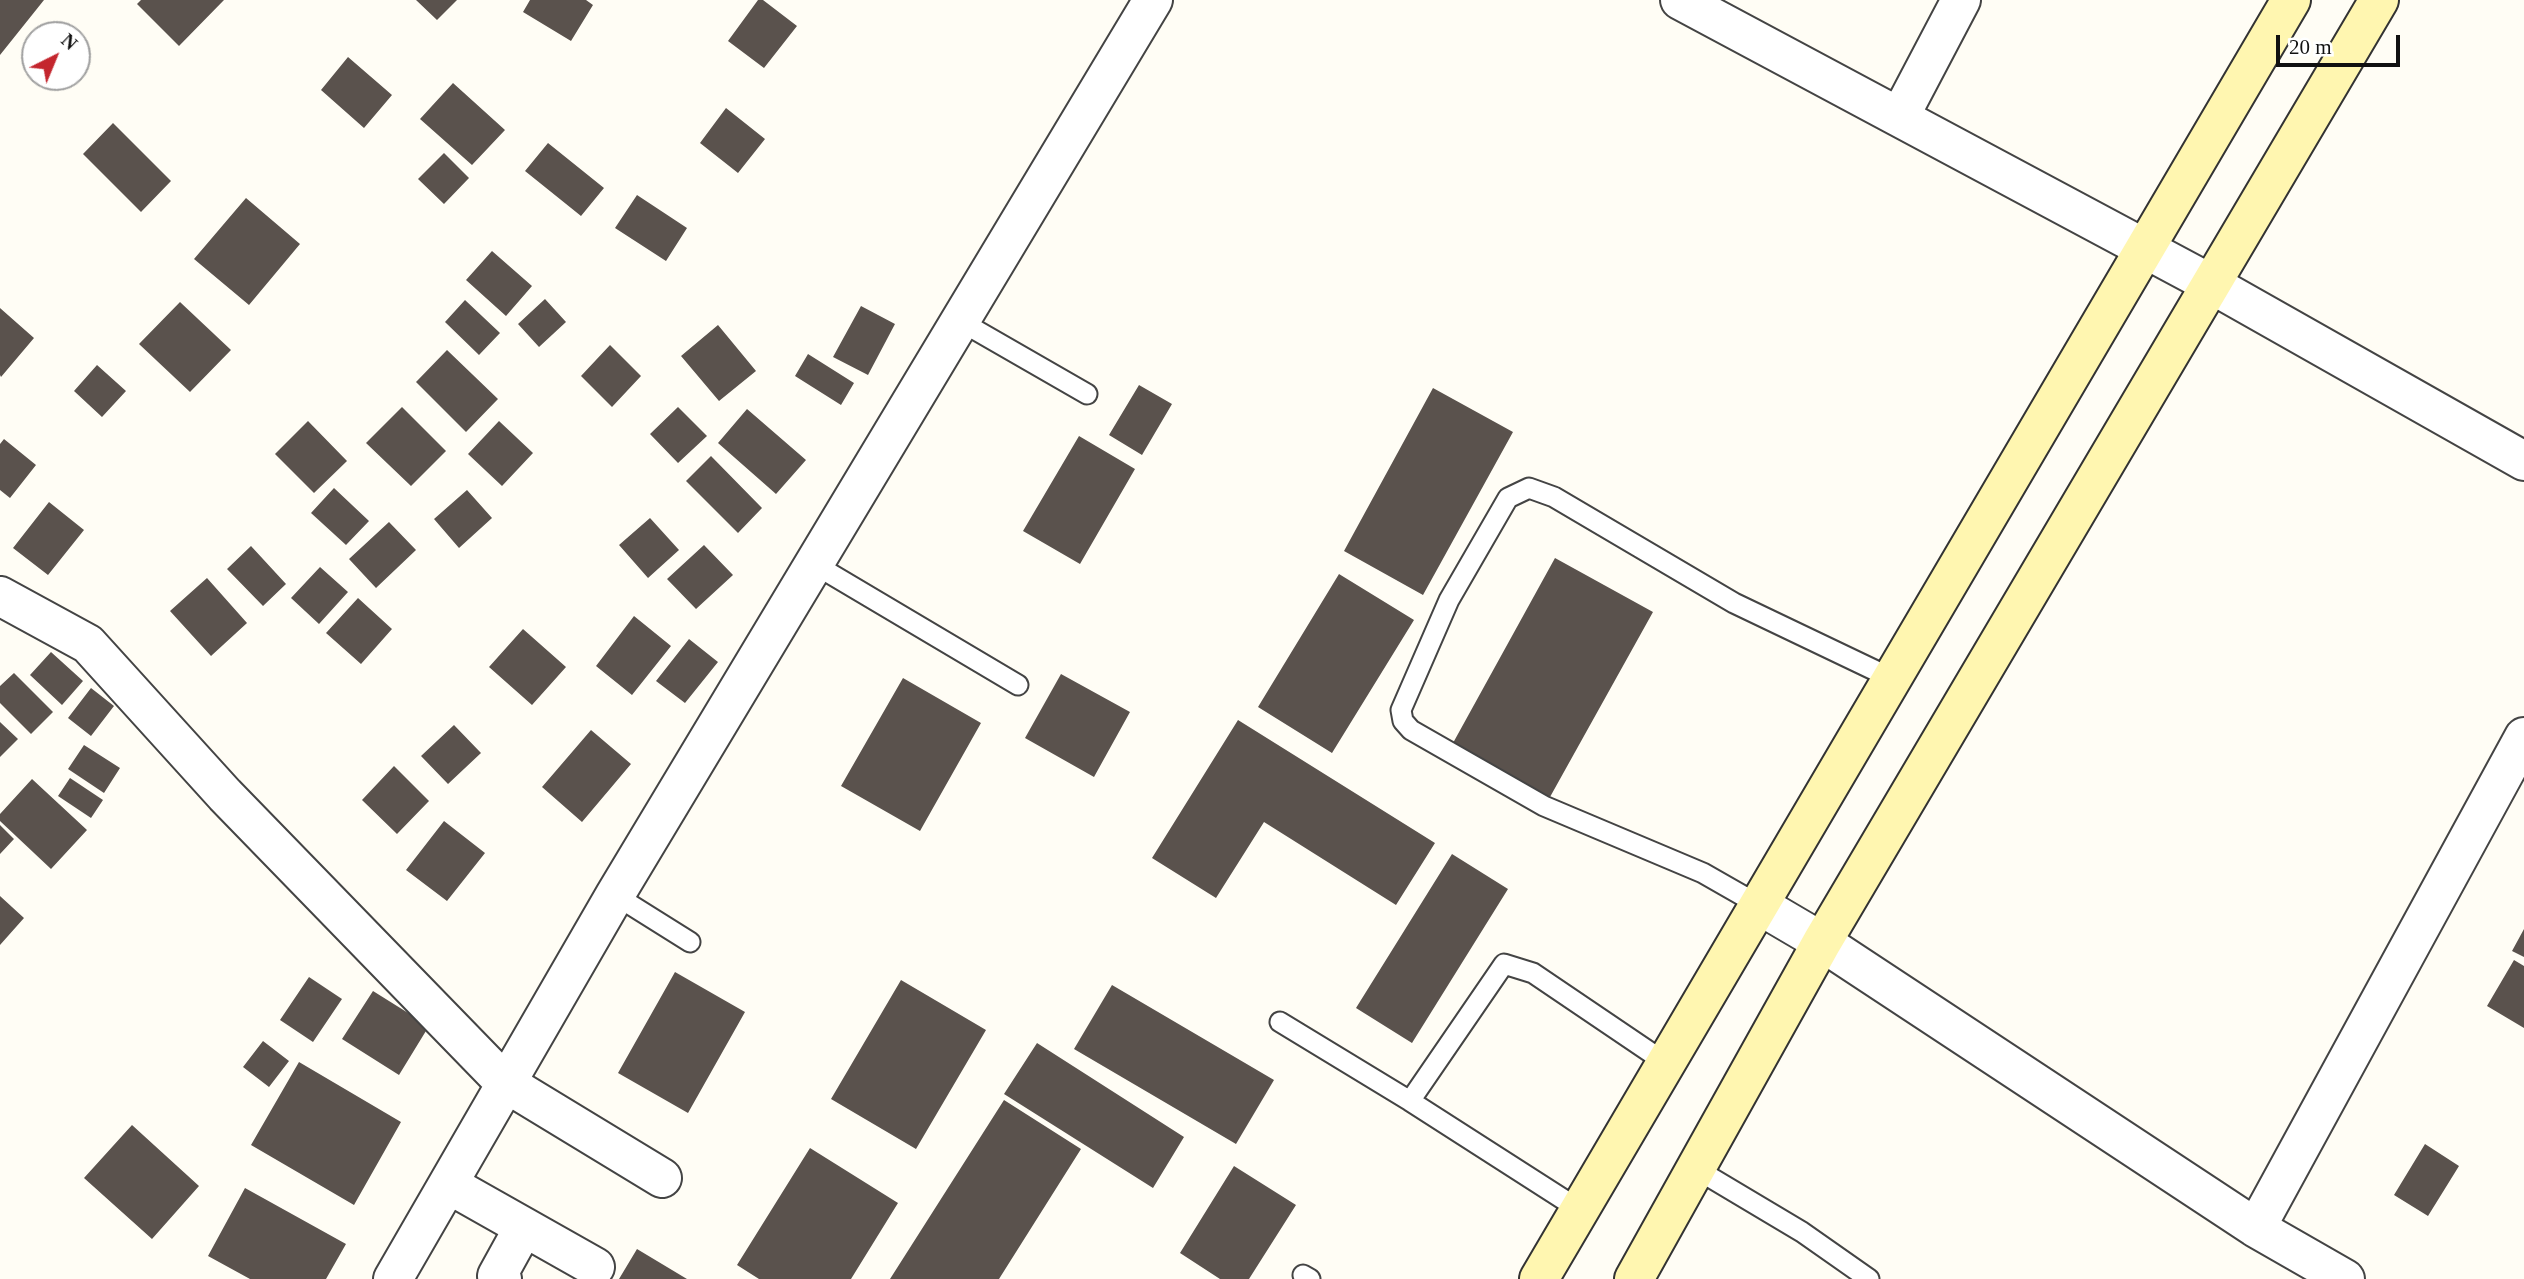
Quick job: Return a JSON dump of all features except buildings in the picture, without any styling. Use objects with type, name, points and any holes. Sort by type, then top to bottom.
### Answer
[{"type":"main road","points":[[1539,1279],[2291,0]]},
{"type":"main road","points":[[1634,1279],[1698,1170],[1822,942],[2379,0]]},
{"type":"street","points":[[393,1279],[504,1082],[615,895],[1153,0]]},
{"type":"street","points":[[1680,0],[2211,284],[2524,461]]},
{"type":"street","points":[[1900,116],[1961,0]]},
{"type":"street","points":[[0,596],[88,644],[225,795],[504,1082],[662,1178]]},
{"type":"street","points":[[2256,1228],[2524,737]]},
{"type":"street","points":[[1759,905],[1822,942],[2256,1228],[2345,1279]]},
{"type":"street","points":[[448,1184],[595,1266]]},
{"type":"street","points":[[502,1279],[497,1276],[524,1227]]},
{"type":"lane","points":[[960,321],[1087,394]]},
{"type":"lane","points":[[1759,905],[1703,873],[1544,806],[1411,730],[1403,721],[1401,710],[1449,600],[1508,498],[1529,488],[1554,497],[1734,603],[1893,678]]},
{"type":"lane","points":[[814,564],[1018,685]]},
{"type":"lane","points":[[615,895],[690,942]]},
{"type":"lane","points":[[1410,1101],[1504,964],[1533,973],[1666,1063]]},
{"type":"lane","points":[[1280,1022],[1580,1210]]},
{"type":"lane","points":[[1698,1170],[1802,1232],[1869,1279]]}]
